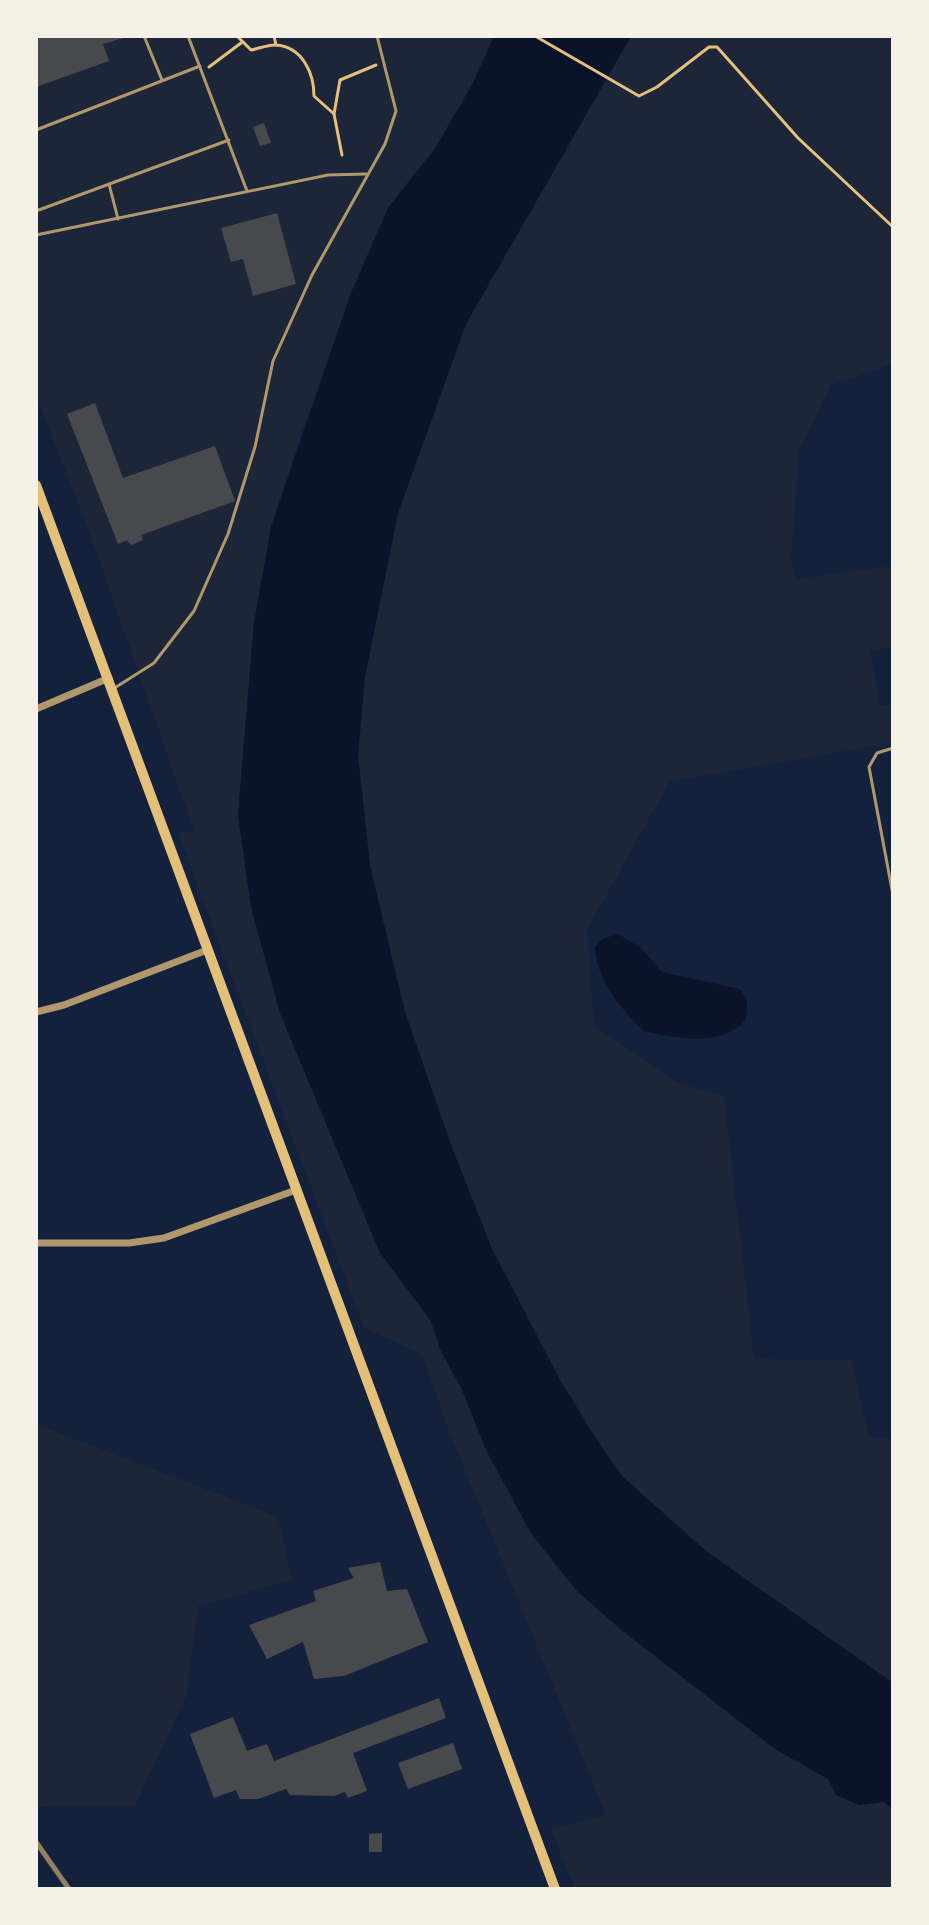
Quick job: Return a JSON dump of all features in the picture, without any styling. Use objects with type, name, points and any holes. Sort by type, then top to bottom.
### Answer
[{"type":"main road","points":[[36,485],[555,1889]]},
{"type":"street","points":[[36,709],[111,683]]},
{"type":"street","points":[[36,1012],[78,1000],[207,950]]},
{"type":"street","points":[[36,1243],[129,1243],[164,1238],[296,1190]]},
{"type":"lane","points":[[144,36],[162,81]]},
{"type":"lane","points":[[188,36],[247,191]]},
{"type":"lane","points":[[111,683],[154,663],[194,611],[228,534],[255,447],[273,361],[312,275],[385,144],[396,111],[377,36]]},
{"type":"lane","points":[[36,130],[200,68]]},
{"type":"lane","points":[[36,211],[229,140]]},
{"type":"lane","points":[[36,235],[328,175],[366,174]]},
{"type":"lane","points":[[109,184],[119,220]]},
{"type":"lane","points":[[893,748],[877,753],[869,767],[893,895]]},
{"type":"path","points":[[237,36],[251,50],[276,45],[303,58],[314,76],[314,96],[334,114]]},
{"type":"path","points":[[274,36],[276,45]]},
{"type":"path","points":[[535,36],[639,96],[657,87],[709,47],[717,47],[798,138],[893,227]]},
{"type":"path","points":[[200,68],[215,65],[241,43]]},
{"type":"path","points":[[342,155],[334,114],[340,80],[383,62]]},
{"type":"shaded area","points":[[36,36],[494,36],[473,83],[436,147],[388,208],[351,293],[271,527],[254,623],[238,815],[251,907],[280,1013],[380,1253],[431,1321],[440,1349],[563,1570],[577,1591],[775,1749],[828,1779],[859,1805],[884,1802],[893,1810],[893,1889],[575,1889],[551,1829],[606,1815],[449,1431],[422,1354],[364,1328],[178,833],[194,831],[88,528],[36,395]]},
{"type":"shaded area","points":[[494,36],[631,36],[466,324],[398,513],[365,677],[358,755],[370,866],[405,1012],[451,1145],[492,1249],[560,1380],[623,1477],[706,1551],[893,1683],[893,1810],[884,1802],[859,1805],[836,1795],[828,1779],[775,1749],[620,1629],[577,1591],[532,1535],[486,1450],[462,1390],[440,1349],[431,1321],[380,1253],[280,1013],[251,907],[238,815],[254,623],[271,527],[351,293],[388,208],[436,147],[473,83]]},
{"type":"shaded area","points":[[631,36],[893,36],[893,364],[831,385],[799,450],[791,561],[795,579],[893,566],[893,646],[870,651],[880,706],[893,704],[893,743],[670,781],[587,930],[594,1026],[676,1082],[724,1097],[754,1359],[851,1360],[869,1436],[893,1440],[893,1683],[706,1551],[623,1477],[595,1437],[560,1380],[492,1249],[451,1145],[405,1012],[370,866],[358,755],[365,677],[398,513],[466,324]]},
{"type":"shaded area","points":[[618,934],[640,947],[662,972],[740,989],[747,1000],[746,1020],[723,1035],[710,1038],[684,1038],[643,1031],[611,993],[597,960],[595,947],[602,939]]},
{"type":"shaded area","points":[[36,1424],[278,1517],[292,1580],[198,1606],[186,1697],[135,1806],[36,1807]]},
{"type":"building","points":[[36,36],[127,37],[103,44],[109,61],[36,87]]},
{"type":"building","points":[[264,123],[271,143],[260,146],[253,127]]},
{"type":"building","points":[[277,213],[296,284],[253,296],[243,259],[231,262],[221,228]]},
{"type":"building","points":[[95,403],[123,478],[215,446],[235,501],[141,535],[143,540],[131,545],[127,540],[118,544],[67,414]]},
{"type":"building","points":[[380,1562],[387,1591],[407,1589],[428,1642],[344,1676],[314,1679],[303,1642],[267,1659],[249,1625],[316,1601],[313,1591],[354,1578],[348,1568]]},
{"type":"building","points":[[439,1698],[446,1718],[353,1753],[367,1791],[348,1798],[345,1792],[334,1796],[290,1795],[286,1789],[258,1799],[240,1799],[236,1790],[214,1798],[190,1734],[233,1717],[247,1751],[267,1744],[274,1761]]},
{"type":"building","points":[[453,1743],[462,1769],[408,1789],[398,1763]]},
{"type":"building","points":[[382,1833],[382,1852],[369,1852],[369,1834]]},
{"type":"railway","points":[[36,1842],[69,1889]]}]
